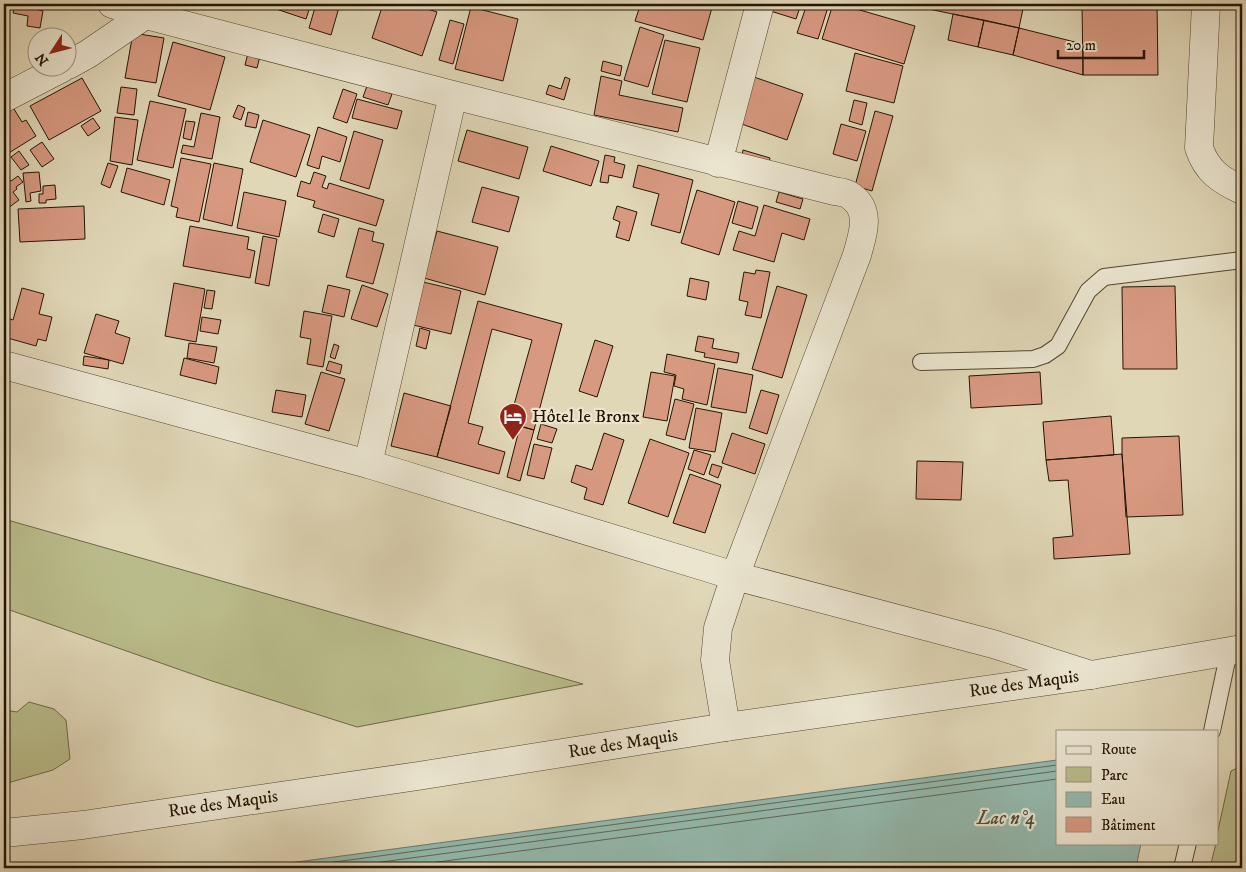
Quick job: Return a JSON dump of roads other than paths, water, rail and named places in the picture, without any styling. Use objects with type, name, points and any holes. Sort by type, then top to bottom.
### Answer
[{"type":"street","points":[[112,4],[153,9],[453,95],[851,196],[860,205],[865,225],[857,255],[718,628],[715,660],[726,728]]},
{"type":"street","points":[[718,163],[760,4]]},
{"type":"street","points":[[1206,4],[1199,148],[1211,170],[1225,182],[1242,190]]},
{"type":"street","points":[[78,60],[153,9]]},
{"type":"street","points":[[4,98],[43,78]]},
{"type":"street","points":[[368,464],[453,95]]},
{"type":"street","points":[[4,365],[368,464],[736,576],[993,644],[1090,675]]},
{"type":"street","name":"Rue des Maquis","points":[[4,833],[93,824],[418,776],[726,728],[1090,675],[1235,650]]},
{"type":"lane","points":[[920,362],[1034,358],[1045,355],[1058,346],[1088,291],[1104,277],[1242,260]]},
{"type":"lane","points":[[1212,730],[1235,650]]},
{"type":"lane","points":[[1182,868],[1188,844]]},
{"type":"water","name":"Lac n°4","points":[[1056,760],[1056,844],[1141,844],[1136,868],[252,868]]},
{"type":"place","name":"Hôtel le Bronx","points":[[513,441]]}]
